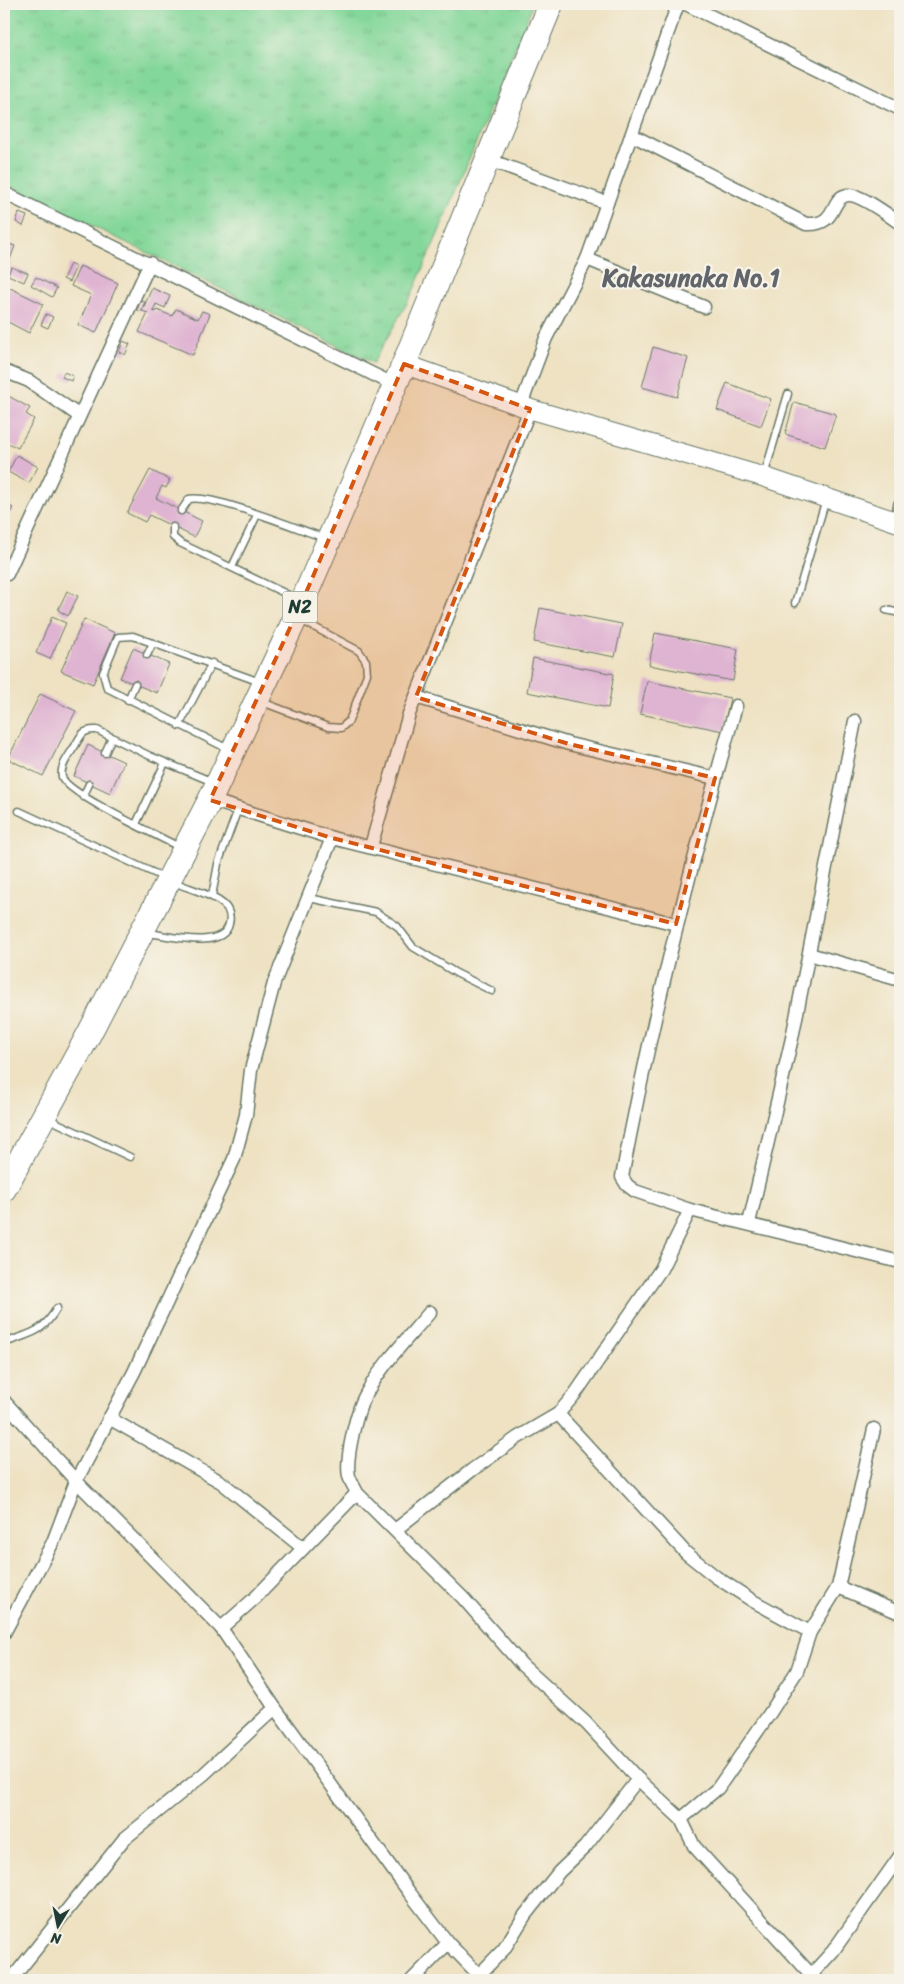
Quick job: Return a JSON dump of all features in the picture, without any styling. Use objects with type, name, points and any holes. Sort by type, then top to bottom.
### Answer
[{"type":"highway","name":"N2","points":[[4,1189],[142,932],[214,792],[299,609],[400,374],[489,160],[551,4]]},
{"type":"street","points":[[371,846],[409,714],[526,407],[533,367],[587,259],[678,4]]},
{"type":"street","points":[[686,4],[900,109]]},
{"type":"street","points":[[632,135],[806,224],[818,224],[830,217],[840,199],[849,195],[863,200],[900,223]]},
{"type":"street","points":[[489,160],[607,203]]},
{"type":"street","points":[[4,193],[150,263],[400,374],[526,407],[764,477],[826,498],[899,517]]},
{"type":"street","points":[[587,259],[704,307]]},
{"type":"street","points":[[5,576],[150,263]]},
{"type":"street","points":[[4,370],[29,381],[78,415]]},
{"type":"street","points":[[416,697],[569,744],[715,778]]},
{"type":"street","points":[[736,706],[676,924],[645,1055],[622,1177],[627,1186],[635,1191],[690,1210],[900,1262]]},
{"type":"street","points":[[749,1224],[809,954],[855,721]]},
{"type":"street","points":[[214,792],[238,809],[332,838],[371,846],[676,924]]},
{"type":"street","points":[[4,1633],[53,1542],[76,1480],[109,1418],[234,1160],[246,1115],[251,1070],[274,983],[332,838]]},
{"type":"street","points":[[809,954],[900,980]]},
{"type":"street","points":[[395,1530],[479,1465],[517,1438],[558,1414],[575,1394],[661,1269],[690,1210]]},
{"type":"street","points":[[430,1312],[399,1349],[366,1394],[354,1428],[351,1450],[349,1476],[357,1493],[463,1598],[522,1665],[586,1723],[638,1779],[681,1819],[694,1846],[814,1977],[900,1856]]},
{"type":"street","points":[[4,1401],[76,1480],[221,1628],[275,1708],[448,1943],[481,1978],[504,1950],[559,1872],[585,1847],[638,1779]]},
{"type":"street","points":[[558,1414],[686,1553],[716,1577],[753,1601],[810,1632]]},
{"type":"street","points":[[109,1418],[221,1482],[303,1548]]},
{"type":"street","points":[[681,1819],[718,1788],[797,1670],[810,1632],[838,1587],[874,1429]]},
{"type":"street","points":[[221,1628],[255,1598],[357,1493]]},
{"type":"street","points":[[838,1587],[900,1613]]},
{"type":"street","points":[[10,1980],[124,1839],[204,1774],[275,1708]]},
{"type":"street","points":[[412,1980],[448,1943]]},
{"type":"lane","points":[[764,477],[788,394]]},
{"type":"lane","points":[[181,510],[190,499],[198,498],[329,539]]},
{"type":"lane","points":[[795,603],[826,498]]},
{"type":"lane","points":[[232,567],[257,515]]},
{"type":"lane","points":[[173,527],[173,536],[180,543],[232,567],[299,609],[359,651],[366,661],[367,674],[350,721],[341,728],[328,727],[212,663],[133,636],[118,637],[103,673],[107,688],[178,726],[232,751]]},
{"type":"lane","points":[[886,610],[900,613]]},
{"type":"lane","points":[[147,654],[153,643]]},
{"type":"lane","points":[[178,726],[212,663]]},
{"type":"lane","points":[[128,700],[135,684]]},
{"type":"lane","points":[[185,849],[83,797],[68,786],[62,778],[62,769],[82,732],[89,729],[97,730],[165,763],[214,792]]},
{"type":"lane","points":[[105,753],[112,737]]},
{"type":"lane","points":[[136,824],[165,763]]},
{"type":"lane","points":[[83,797],[89,784]]},
{"type":"lane","points":[[212,896],[218,864],[238,809]]},
{"type":"lane","points":[[19,811],[169,880],[212,896],[224,905],[230,916],[229,927],[222,934],[209,940],[142,932]]},
{"type":"lane","points":[[309,898],[376,912],[397,926],[413,947],[456,973],[492,991]]},
{"type":"lane","points":[[44,1116],[130,1157]]},
{"type":"lane","points":[[4,1343],[32,1333],[48,1323],[57,1308]]},
{"type":"highlighted area","points":[[404,364],[530,409],[416,697],[569,744],[715,778],[676,924],[332,838],[210,800],[302,602]]},
{"type":"green space","points":[[4,4],[533,4],[411,296],[373,363],[4,183]]},
{"type":"building","points":[[19,213],[27,216],[23,226],[16,222]]},
{"type":"building","points":[[4,242],[15,246],[4,275]]},
{"type":"building","points":[[70,264],[76,267],[69,282],[63,279]]},
{"type":"building","points":[[80,266],[118,283],[96,333],[78,325],[91,295],[71,286]]},
{"type":"building","points":[[11,267],[28,273],[24,282],[8,275]]},
{"type":"building","points":[[36,277],[57,288],[52,297],[31,285]]},
{"type":"building","points":[[4,285],[43,304],[29,333],[4,320]]},
{"type":"building","points":[[152,288],[170,296],[165,308],[156,304],[153,311],[156,312],[157,310],[172,316],[176,309],[198,319],[202,311],[210,314],[193,355],[139,332],[148,313],[142,311]]},
{"type":"building","points":[[141,300],[145,302],[141,311],[137,310]]},
{"type":"building","points":[[46,314],[53,317],[48,328],[41,325]]},
{"type":"building","points":[[123,341],[130,344],[125,355],[119,352]]},
{"type":"building","points":[[653,347],[688,358],[677,397],[642,387]]},
{"type":"building","points":[[64,372],[73,376],[71,381],[62,377]]},
{"type":"building","points":[[727,383],[771,399],[761,426],[717,410]]},
{"type":"building","points":[[5,394],[30,408],[26,414],[34,419],[18,448],[4,441]]},
{"type":"building","points":[[794,402],[836,414],[825,447],[785,434]]},
{"type":"building","points":[[4,452],[8,455],[4,463]]},
{"type":"building","points":[[17,455],[38,467],[29,483],[8,472]]},
{"type":"building","points":[[150,470],[170,480],[166,488],[162,486],[156,498],[202,521],[194,537],[149,515],[145,522],[127,513]]},
{"type":"building","points":[[4,503],[13,508],[4,523]]},
{"type":"building","points":[[67,591],[78,596],[68,616],[58,610]]},
{"type":"building","points":[[540,608],[622,624],[615,657],[534,642]]},
{"type":"building","points":[[52,617],[66,623],[50,659],[36,653]]},
{"type":"building","points":[[84,619],[115,633],[93,684],[61,671]]},
{"type":"building","points":[[655,633],[738,649],[733,681],[649,665]]},
{"type":"building","points":[[133,648],[169,664],[157,693],[120,678]]},
{"type":"building","points":[[533,658],[614,674],[608,708],[527,692]]},
{"type":"building","points":[[647,681],[730,698],[723,731],[640,714]]},
{"type":"building","points":[[40,694],[76,711],[43,776],[8,759]]},
{"type":"building","points":[[88,745],[124,762],[110,793],[74,776]]},
{"type":"district","name":"Kakasunaka No.1","points":[[691,278]]}]
